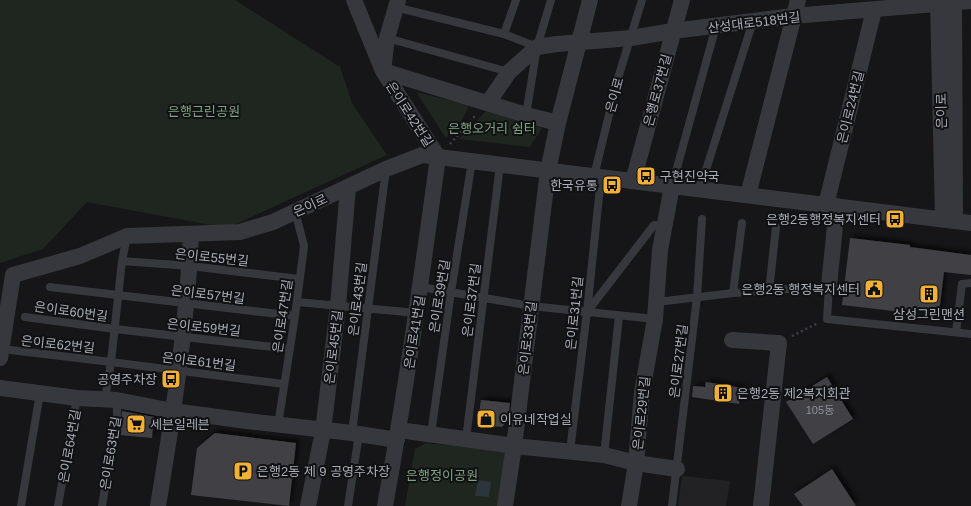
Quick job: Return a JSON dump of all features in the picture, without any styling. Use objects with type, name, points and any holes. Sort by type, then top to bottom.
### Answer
[{"type":"street","name":"은이로42번길","points":[[354,0],[383,71],[438,157]]},
{"type":"street","points":[[548,171],[558,123],[590,0]]},
{"type":"street","name":"은행로37번길","points":[[633,181],[682,0]]},
{"type":"street","points":[[748,195],[798,0]]},
{"type":"street","name":"산성대로518번길","points":[[537,47],[631,38],[793,16],[971,1]]},
{"type":"street","points":[[946,3],[949,220]]},
{"type":"street","name":"은이로42번길","points":[[383,71],[387,38],[397,4]]},
{"type":"street","name":"은이로24번길","points":[[829,286],[832,205],[874,10]]},
{"type":"street","points":[[488,103],[509,72],[537,47]]},
{"type":"street","points":[[383,71],[526,115],[558,123]]},
{"type":"street","name":"은이로","points":[[127,236],[240,232],[273,222],[386,169],[422,155],[971,223]]},
{"type":"street","name":"은이로41번길","points":[[385,506],[398,435],[421,287],[438,157]]},
{"type":"street","name":"은이로33번길","points":[[505,506],[514,446],[548,171]]},
{"type":"street","name":"은이로29번길","points":[[630,506],[636,463],[642,392],[655,319],[660,250],[672,186]]},
{"type":"street","name":"은이로45번길","points":[[308,506],[323,431],[338,306],[348,187]]},
{"type":"street","points":[[158,506],[174,411],[183,336],[192,234]]},
{"type":"street","points":[[1,354],[13,275],[80,256],[127,236]]},
{"type":"street","points":[[732,340],[779,343],[761,506]]},
{"type":"street","name":"은이로64번길","points":[[0,388],[77,398]]},
{"type":"street","name":"은이로63번길","points":[[77,398],[111,400],[174,411],[323,431],[356,434],[431,434],[514,446],[604,455],[636,463],[677,469]]},
{"type":"lane","points":[[526,115],[537,47],[551,0]]},
{"type":"lane","name":"은이로","points":[[597,176],[618,78],[642,0]]},
{"type":"lane","points":[[504,34],[513,1]]},
{"type":"lane","points":[[397,4],[504,34],[537,47]]},
{"type":"lane","points":[[704,190],[705,173],[752,21]]},
{"type":"lane","points":[[672,186],[716,26]]},
{"type":"lane","points":[[387,38],[509,72]]},
{"type":"lane","name":"은이로39번길","points":[[431,434],[451,292],[472,161]]},
{"type":"lane","name":"은이로37번길","points":[[466,439],[500,164]]},
{"type":"lane","name":"은이로43번길","points":[[348,506],[368,308],[386,169]]},
{"type":"lane","name":"은이로31번길","points":[[570,451],[587,312],[597,176]]},
{"type":"lane","name":"은이로47번길","points":[[278,425],[304,246],[295,211]]},
{"type":"lane","name":"은이로27번길","points":[[672,506],[697,297],[702,219]]},
{"type":"lane","points":[[733,293],[742,223]]},
{"type":"lane","points":[[587,312],[654,225],[665,226]]},
{"type":"lane","points":[[769,291],[776,227]]},
{"type":"lane","points":[[111,400],[111,362],[122,261],[127,236]]},
{"type":"lane","name":"은이로55번길","points":[[122,261],[190,266],[299,278]]},
{"type":"lane","points":[[956,332],[962,284],[971,283]]},
{"type":"lane","points":[[656,302],[733,293],[829,286],[827,319],[971,334]]},
{"type":"lane","points":[[50,287],[118,296]]},
{"type":"lane","points":[[421,287],[531,306],[655,319]]},
{"type":"lane","name":"은이로57번길","points":[[118,296],[295,316]]},
{"type":"lane","points":[[296,302],[416,313]]},
{"type":"lane","points":[[604,455],[619,316]]},
{"type":"lane","name":"은이로60번길","points":[[25,317],[115,329]]},
{"type":"lane","name":"은이로59번길","points":[[115,329],[290,349]]},
{"type":"lane","name":"은이로62번길","points":[[1,354],[111,362]]},
{"type":"lane","name":"은이로61번길","points":[[111,362],[284,384]]},
{"type":"lane","points":[[21,506],[40,393]]},
{"type":"lane","name":"은이로64번길","points":[[58,506],[77,398]]},
{"type":"lane","name":"은이로63번길","points":[[102,506],[117,418],[111,400]]},
{"type":"path","points":[[438,157],[488,103]]},
{"type":"path","points":[[779,343],[827,319]]},
{"type":"shaded area","points":[[682,476],[730,481],[726,506],[678,506]]},
{"type":"shaded area","points":[[478,480],[491,482],[489,497],[475,496]]},
{"type":"green space","name":"은행근린공원","points":[[0,0],[235,0],[340,67],[352,103],[387,155],[227,228],[87,202],[43,249],[0,263]]},
{"type":"green space","points":[[416,92],[469,105],[461,122],[446,138]]},
{"type":"green space","name":"은행오거리 쉼터","points":[[486,111],[542,128],[530,147],[459,139]]},
{"type":"green space","name":"은행정이공원","points":[[426,443],[511,451],[501,506],[405,506],[415,449]]},
{"type":"building","name":"은행2동 행정복지센터","points":[[850,238],[910,245],[910,247],[971,255],[971,275],[944,272],[939,313],[902,308],[902,312],[842,305]]},
{"type":"building","points":[[827,377],[853,419],[813,444],[786,402]]},
{"type":"building","name":"은행2동 제2복지회관","points":[[706,382],[742,388],[739,404],[692,397],[693,386],[705,387]]},
{"type":"building","points":[[481,400],[510,403],[508,420],[502,427],[482,425],[478,420]]},
{"type":"building","name":"세븐일레븐","points":[[122,411],[154,417],[152,438],[120,435]]},
{"type":"building","name":"은행2동 제 9 공영주차장","points":[[215,433],[296,443],[289,506],[191,495],[197,448]]},
{"type":"building","points":[[832,469],[856,506],[803,506],[794,494]]},
{"type":"place","name":"구현진약국","points":[[646,176]]},
{"type":"place","name":"한국유통","points":[[612,185]]},
{"type":"place","name":"은행2동행정복지센터","points":[[895,219]]},
{"type":"place","name":"은행2동 행정복지센터","points":[[874,289]]},
{"type":"place","name":"삼성그린맨션","points":[[929,294]]},
{"type":"place","name":"공영주차장","points":[[171,379]]},
{"type":"place","name":"은행2동 제2복지회관","points":[[723,393]]},
{"type":"place","name":"이유네작업실","points":[[486,419]]},
{"type":"place","name":"세븐일레븐","points":[[136,424]]},
{"type":"place","name":"은행2동 제 9 공영주차장","points":[[243,471]]}]
